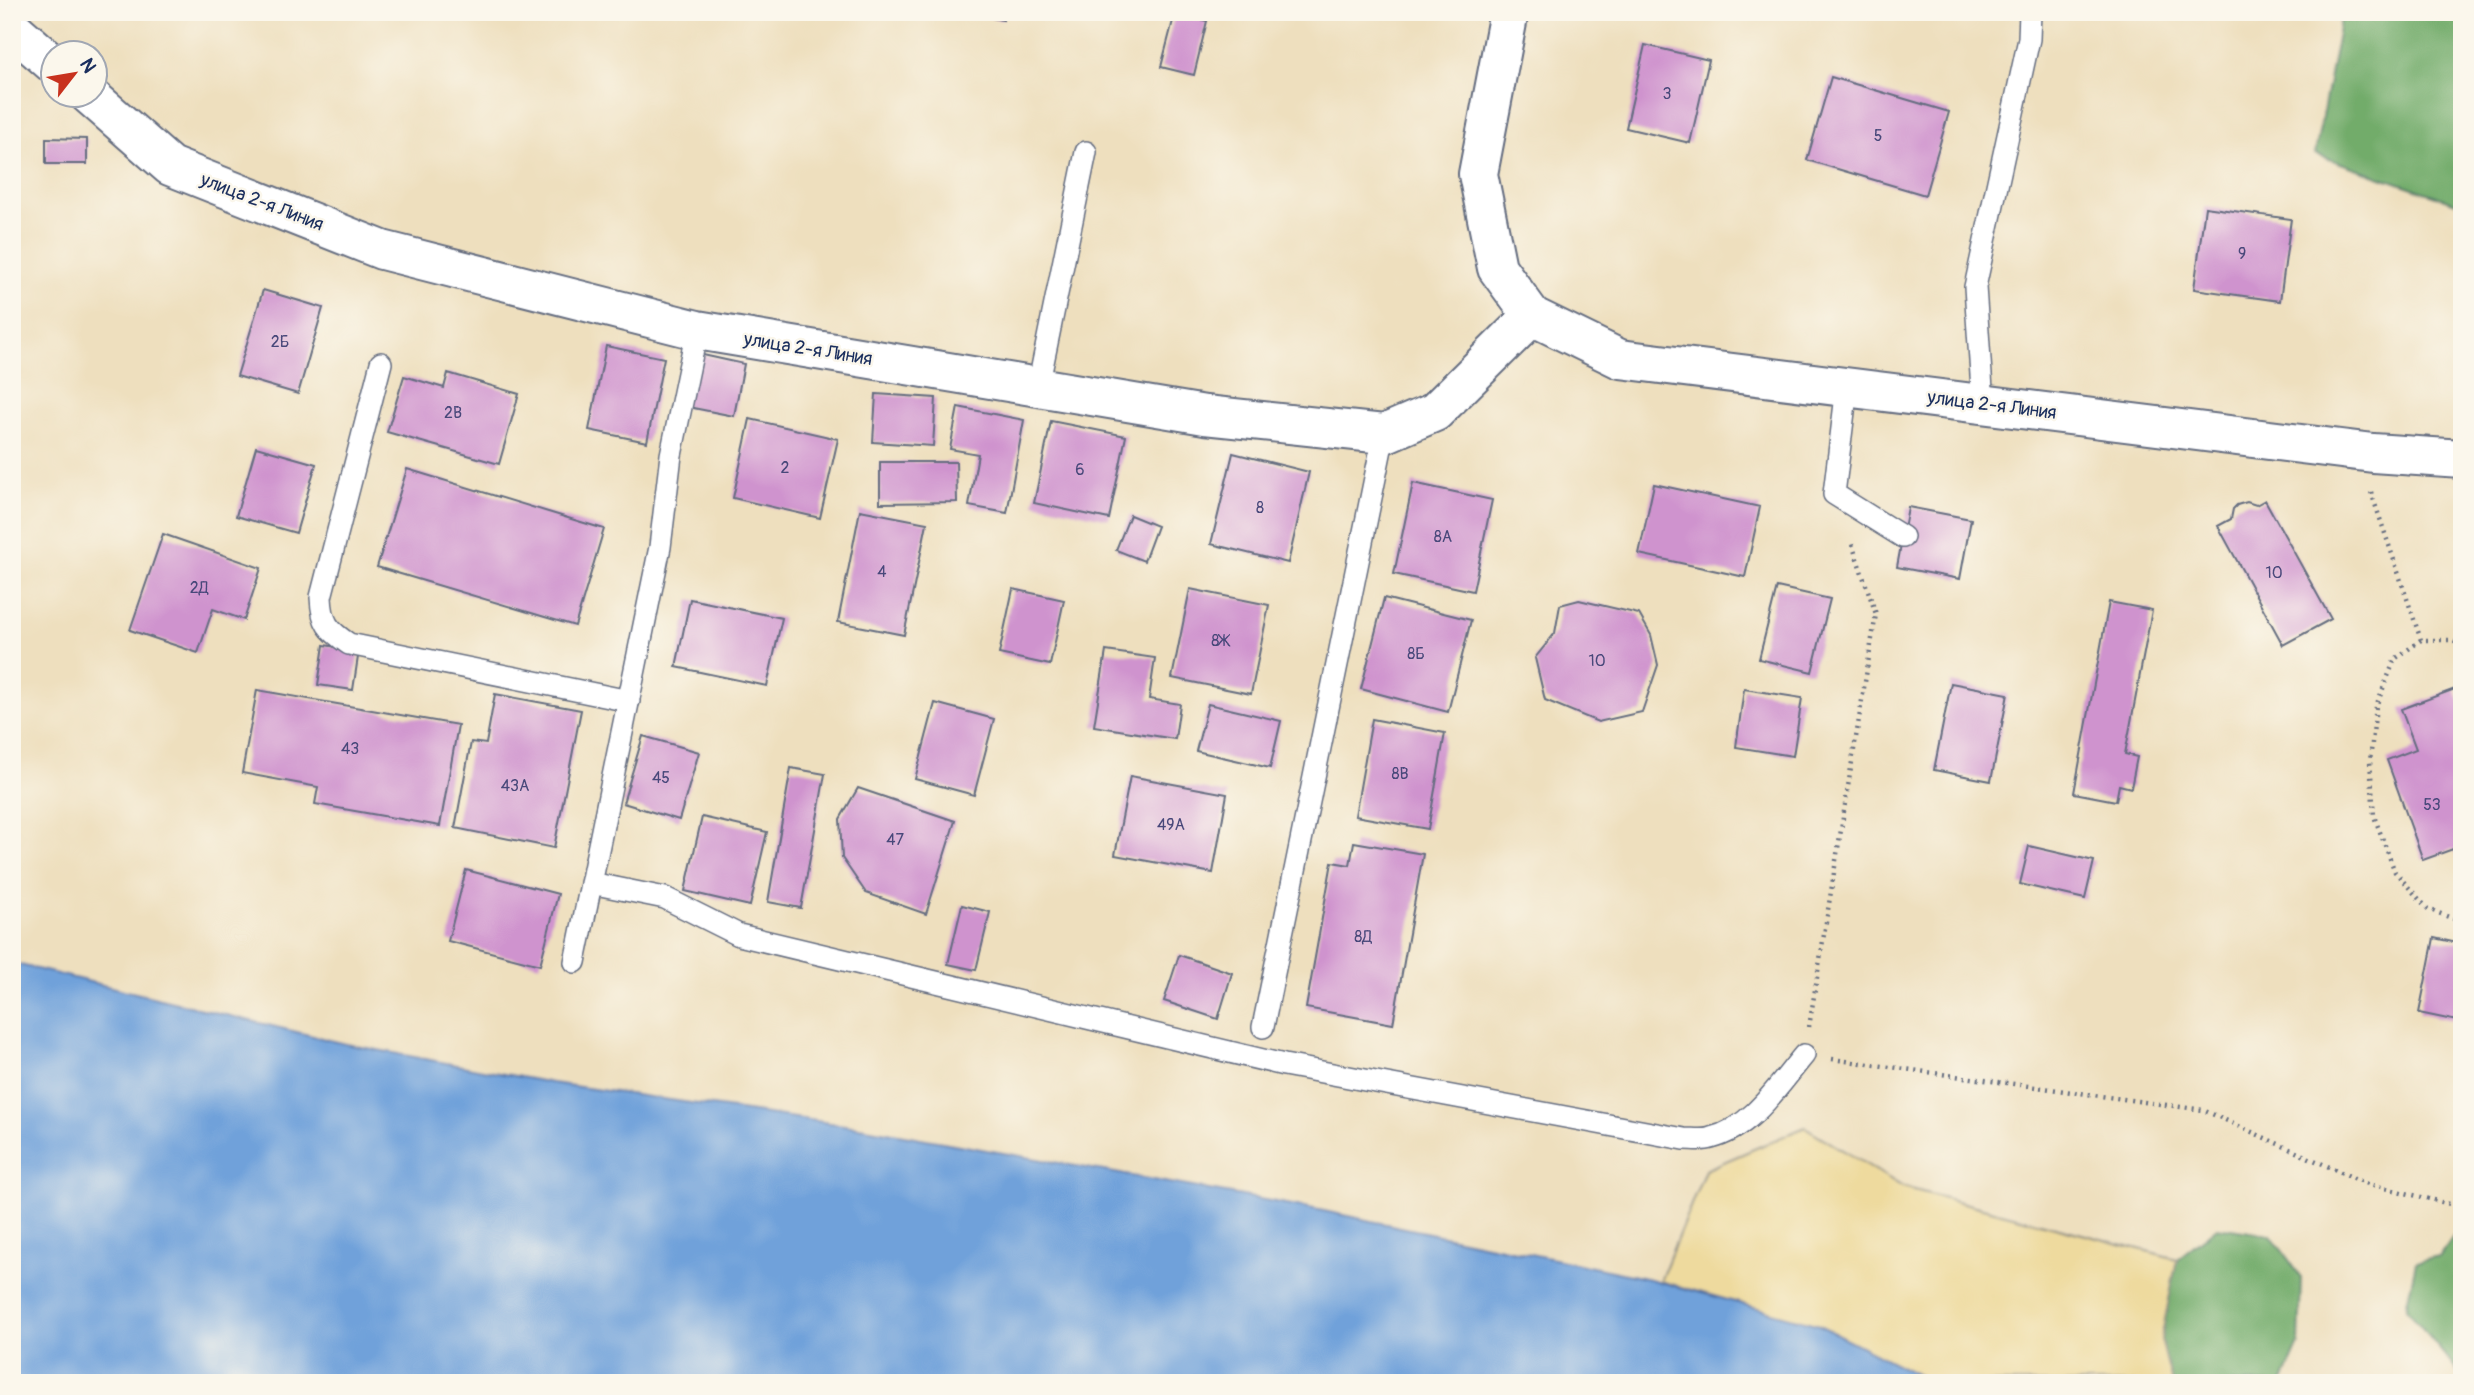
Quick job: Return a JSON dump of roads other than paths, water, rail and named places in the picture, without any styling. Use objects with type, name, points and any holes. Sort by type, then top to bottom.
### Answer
[{"type":"street","name":"улица 2-я Линия","points":[[1509,12],[1478,174],[1497,268],[1532,316],[1620,359],[2373,453],[2462,460]]},
{"type":"street","points":[[12,28],[38,51]]},
{"type":"street","name":"улица 2-я Линия","points":[[104,108],[170,166],[382,250],[697,330],[1205,415],[1384,434],[1435,412],[1532,316]]},
{"type":"lane","points":[[1983,404],[1975,287],[2028,39],[2029,12]]},
{"type":"lane","points":[[1038,387],[1086,152]]},
{"type":"lane","points":[[575,961],[660,547],[671,455],[697,330]]},
{"type":"lane","points":[[381,363],[321,597],[322,617],[334,634],[349,644],[629,701]]},
{"type":"lane","points":[[1847,387],[1834,494],[1903,537]]},
{"type":"lane","points":[[1263,1027],[1384,434]]},
{"type":"lane","points":[[592,883],[665,898],[739,935],[1270,1062],[1684,1139],[1709,1139],[1735,1130],[1758,1110],[1804,1055]]},
{"type":"water","points":[[12,963],[346,1044],[552,1083],[865,1128],[1314,1209],[1650,1279],[1819,1325],[1933,1383],[12,1383]]}]
